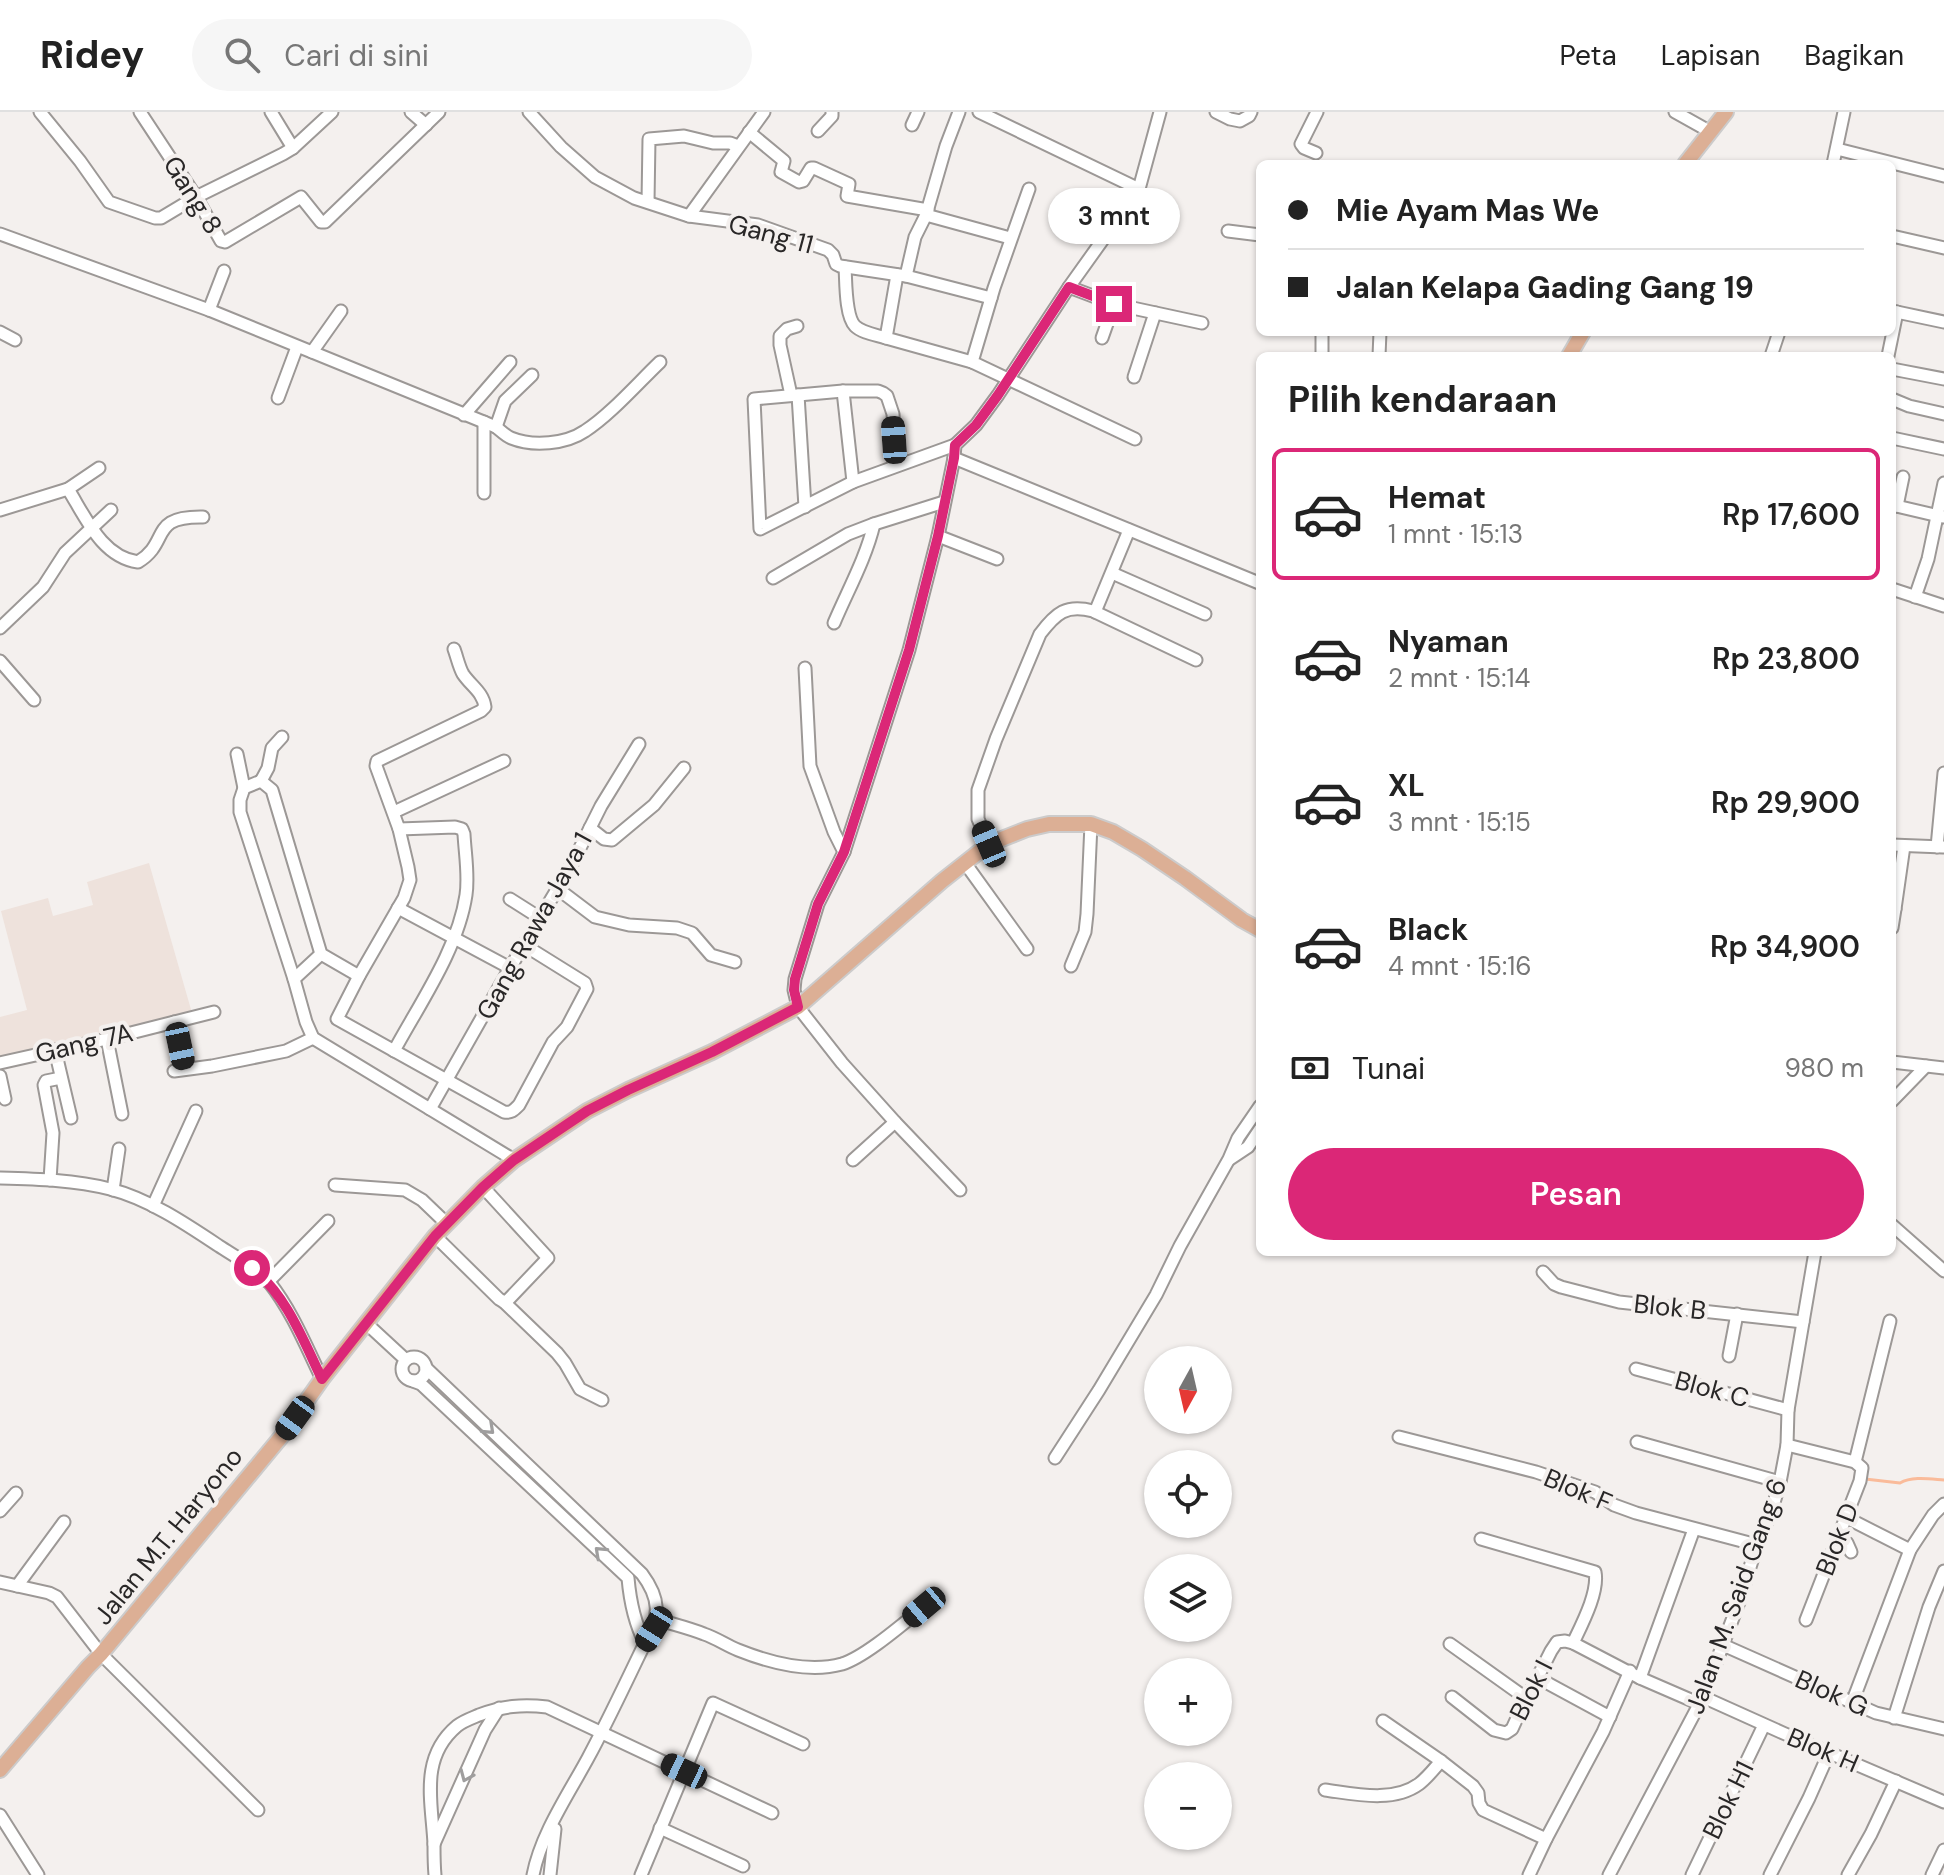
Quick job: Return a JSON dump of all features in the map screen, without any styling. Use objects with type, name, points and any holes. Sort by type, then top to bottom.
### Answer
[{"type":"main road","points":[[1688,160],[1726,112]]},
{"type":"main road","name":"Jalan M.T. Haryono","points":[[0,1770],[281,1437],[322,1379],[435,1236],[514,1160],[587,1111],[798,1007],[989,844],[1027,829],[1049,824],[1091,824],[1113,832],[1256,928]]},
{"type":"street","points":[[40,112],[109,202],[155,218],[161,218],[293,148],[332,112]]},
{"type":"street","name":"Gang 8","points":[[140,112],[221,241],[225,242],[300,197],[321,222],[325,222],[426,125]]},
{"type":"street","points":[[271,112],[293,148]]},
{"type":"street","points":[[411,112],[426,125],[439,112]]},
{"type":"street","name":"Gang 11","points":[[529,112],[561,147],[595,177],[634,198],[689,216],[758,225],[828,250],[836,264],[845,267],[901,276],[991,298]]},
{"type":"street","points":[[689,216],[764,112]]},
{"type":"street","points":[[818,131],[832,112]]},
{"type":"street","points":[[912,125],[918,112]]},
{"type":"street","points":[[886,338],[901,276],[927,213],[959,112]]},
{"type":"street","points":[[979,112],[1139,189]]},
{"type":"street","points":[[1216,112],[1240,121],[1251,112]]},
{"type":"street","points":[[1316,153],[1301,144],[1317,112]]},
{"type":"street","points":[[1675,112],[1709,131]]},
{"type":"street","points":[[1834,160],[1844,112]]},
{"type":"street","points":[[896,465],[893,414],[887,396],[878,391],[843,391],[757,398],[753,401],[760,529],[853,482],[955,445],[976,425],[1139,189],[1157,113]]},
{"type":"street","points":[[749,132],[784,161],[781,172],[800,183],[813,167],[849,184],[847,196],[927,213],[1010,238]]},
{"type":"street","points":[[648,202],[649,139],[684,136],[738,146]]},
{"type":"street","points":[[1837,149],[1881,160]]},
{"type":"street","points":[[1896,164],[1944,176]]},
{"type":"street","points":[[972,362],[1010,238],[1029,189]]},
{"type":"street","points":[[1228,231],[1256,234]]},
{"type":"street","points":[[0,234],[209,310],[496,427],[510,438],[546,443],[584,432],[660,362]]},
{"type":"street","points":[[1896,237],[1944,248]]},
{"type":"street","points":[[845,267],[852,321],[860,330],[972,362],[1135,439]]},
{"type":"street","points":[[209,310],[224,271]]},
{"type":"street","points":[[1069,287],[1114,304],[1202,323]]},
{"type":"street","points":[[1102,338],[1114,304]]},
{"type":"street","points":[[312,352],[341,311]]},
{"type":"street","points":[[1896,311],[1944,322]]},
{"type":"street","points":[[1134,377],[1155,313]]},
{"type":"street","points":[[797,326],[787,329],[780,336],[780,345],[795,395],[805,507]]},
{"type":"street","points":[[0,332],[15,340]]},
{"type":"street","points":[[278,398],[297,347]]},
{"type":"street","points":[[464,415],[510,362]]},
{"type":"street","points":[[1896,370],[1944,379]]},
{"type":"street","points":[[496,427],[505,401],[532,375]]},
{"type":"street","points":[[843,391],[853,482]]},
{"type":"street","points":[[1896,401],[1944,414]]},
{"type":"street","points":[[484,422],[484,493]]},
{"type":"street","points":[[1896,439],[1944,449]]},
{"type":"street","points":[[955,445],[938,536],[909,650],[844,852],[818,904],[794,990],[798,1007],[842,1063],[960,1190]]},
{"type":"street","points":[[954,458],[1256,582]]},
{"type":"street","points":[[0,510],[68,489],[99,468]]},
{"type":"street","points":[[1896,502],[1903,477]]},
{"type":"street","points":[[1915,597],[1941,517],[1944,483]]},
{"type":"street","points":[[68,489],[108,548],[122,558],[138,562],[146,556],[167,524],[185,516],[203,517]]},
{"type":"street","points":[[773,578],[848,534],[944,502]]},
{"type":"street","points":[[1896,506],[1941,517]]},
{"type":"street","points":[[0,628],[43,587],[65,553],[111,510]]},
{"type":"street","points":[[834,623],[863,558],[874,524]]},
{"type":"street","points":[[1095,612],[1129,530]]},
{"type":"street","points":[[938,536],[997,559]]},
{"type":"street","points":[[1112,573],[1205,614]]},
{"type":"street","points":[[1896,590],[1944,606]]},
{"type":"street","points":[[989,844],[978,819],[978,790],[1040,634],[1051,620],[1063,610],[1079,608],[1095,612],[1196,660]]},
{"type":"street","points":[[454,649],[463,674],[480,693],[485,707],[377,761],[376,766],[399,829],[410,880],[404,898],[337,1019],[504,1112],[514,1110],[553,1042],[567,1027],[587,986],[524,945]]},
{"type":"street","points":[[0,661],[34,700]]},
{"type":"street","points":[[805,668],[810,766],[844,852]]},
{"type":"street","points":[[244,788],[261,781],[268,768],[272,748],[282,737]]},
{"type":"street","name":"Gang Rawa Jaya 1","points":[[430,1109],[639,744]]},
{"type":"street","points":[[237,754],[244,788],[240,812],[313,1038],[514,1160]]},
{"type":"street","points":[[394,812],[504,761]]},
{"type":"street","points":[[590,828],[604,839],[612,840],[654,805],[684,768]]},
{"type":"street","points":[[1896,871],[1898,846],[1941,847],[1944,773]]},
{"type":"street","points":[[261,781],[272,790],[321,954],[359,976]]},
{"type":"street","points":[[1071,966],[1085,932],[1091,824]]},
{"type":"street","points":[[394,1051],[455,939],[466,895],[464,831],[455,827],[399,829]]},
{"type":"street","points":[[965,863],[1027,949]]},
{"type":"street","points":[[558,889],[595,917],[629,925],[677,928],[692,933],[711,955],[735,962]]},
{"type":"street","points":[[510,899],[540,918]]},
{"type":"street","points":[[398,908],[510,968]]},
{"type":"street","points":[[294,979],[321,954]]},
{"type":"street","name":"Gang 7A","points":[[0,1063],[214,1012]]},
{"type":"street","points":[[174,1022],[180,1070],[286,1051],[313,1038]]},
{"type":"street","points":[[107,1039],[122,1114]]},
{"type":"street","points":[[55,1050],[71,1118]]},
{"type":"street","points":[[1896,1062],[1944,1068]]},
{"type":"street","points":[[1896,1097],[1926,1066]]},
{"type":"street","points":[[0,1076],[5,1099]]},
{"type":"street","points":[[50,1180],[53,1133],[44,1085],[46,1081],[61,1078]]},
{"type":"street","points":[[153,1206],[196,1111]]},
{"type":"street","points":[[1055,1458],[1156,1295],[1238,1138],[1256,1112]]},
{"type":"street","points":[[853,1160],[895,1122]]},
{"type":"street","points":[[1229,1159],[1248,1147],[1256,1135]]},
{"type":"street","points":[[113,1190],[119,1149]]},
{"type":"street","points":[[0,1178],[50,1180],[113,1190],[153,1206],[240,1259],[268,1282],[279,1296],[322,1379]]},
{"type":"street","points":[[335,1185],[405,1190],[422,1200],[447,1224]]},
{"type":"street","points":[[483,1187],[548,1258],[504,1302]]},
{"type":"street","points":[[268,1282],[328,1221]]},
{"type":"street","points":[[1896,1229],[1944,1271]]},
{"type":"street","points":[[435,1236],[557,1353],[580,1389],[602,1400]]},
{"type":"street","name":"Jalan M. Said Gang 6","points":[[1609,1875],[1701,1700],[1757,1545],[1768,1523],[1787,1445],[1788,1410],[1814,1256]]},
{"type":"street","name":"Blok B","points":[[1543,1272],[1561,1287],[1619,1302],[1803,1322]]},
{"type":"street","points":[[1729,1356],[1737,1314]]},
{"type":"street","name":"Blok D","points":[[1806,1620],[1860,1481],[1859,1465],[1890,1321]]},
{"type":"street","points":[[367,1324],[406,1360]]},
{"type":"street","points":[[417,1382],[425,1374],[426,1368],[424,1362],[411,1357],[402,1366],[407,1378],[417,1382],[628,1578],[632,1610],[645,1643]]},
{"type":"street","points":[[426,1368],[639,1571],[653,1591],[657,1609],[654,1629],[556,1817],[536,1860],[533,1875]]},
{"type":"street","name":"Blok C","points":[[1636,1369],[1788,1410]]},
{"type":"street","name":"Blok F","points":[[1399,1437],[1536,1472],[1601,1495],[1622,1509],[1757,1545]]},
{"type":"street","points":[[1637,1442],[1780,1482]]},
{"type":"street","points":[[1787,1445],[1859,1465]]},
{"type":"street","points":[[0,1511],[16,1493]]},
{"type":"street","points":[[1852,1703],[1910,1550],[1944,1504]]},
{"type":"street","points":[[1845,1517],[1910,1550]]},
{"type":"street","points":[[17,1586],[64,1522]]},
{"type":"street","points":[[1529,1875],[1610,1717],[1635,1675],[1694,1529]]},
{"type":"street","points":[[1837,1538],[1847,1543],[1851,1552]]},
{"type":"street","points":[[1481,1539],[1595,1572],[1596,1584],[1573,1643]]},
{"type":"street","points":[[628,1578],[639,1571]]},
{"type":"street","points":[[1894,1718],[1929,1607],[1944,1571]]},
{"type":"street","points":[[0,1582],[57,1597],[101,1654],[258,1810]]},
{"type":"street","points":[[656,1619],[771,1661],[817,1666],[842,1664],[865,1652],[924,1607]]},
{"type":"street","name":"Blok I","points":[[1452,1697],[1494,1730],[1503,1733],[1512,1729],[1551,1651],[1557,1642],[1565,1641],[1635,1675],[1701,1700]]},
{"type":"street","points":[[1450,1644],[1527,1699]]},
{"type":"street","name":"Blok G","points":[[1723,1645],[1876,1713],[1944,1729]]},
{"type":"street","points":[[1538,1678],[1610,1717]]},
{"type":"street","name":"Blok H","points":[[1701,1700],[1944,1802]]},
{"type":"street","points":[[641,1875],[713,1703],[803,1744]]},
{"type":"street","points":[[434,1845],[485,1730],[499,1707]]},
{"type":"street","points":[[435,1875],[429,1793],[434,1763],[440,1748],[459,1723],[499,1707],[547,1707],[772,1813]]},
{"type":"street","points":[[1383,1721],[1441,1761],[1477,1791],[1483,1810],[1546,1839]]},
{"type":"street","name":"Blok H1","points":[[1692,1875],[1764,1725]]},
{"type":"street","points":[[1770,1875],[1829,1753]]},
{"type":"street","points":[[1325,1790],[1400,1794],[1422,1782],[1441,1761]]},
{"type":"street","points":[[1848,1875],[1896,1781]]},
{"type":"street","points":[[0,1815],[38,1875]]},
{"type":"street","points":[[550,1875],[556,1817]]},
{"type":"street","points":[[660,1828],[743,1866]]},
{"type":"street","points":[[1932,1875],[1944,1850]]},
{"type":"shaded area","points":[[149,863],[192,1013],[0,1058],[0,1017],[27,1010],[1,911],[48,898],[53,916],[93,905],[87,882]]},
{"type":"waterway","points":[[1865,1479],[1900,1483],[1916,1479],[1944,1480]]},
{"type":"route","points":[[252,1268],[279,1296],[322,1379],[435,1236],[514,1160],[587,1111],[798,1007],[795,979],[812,922],[844,852],[909,650],[938,536],[955,445],[976,425],[998,395],[1069,287],[1114,304]]}]
